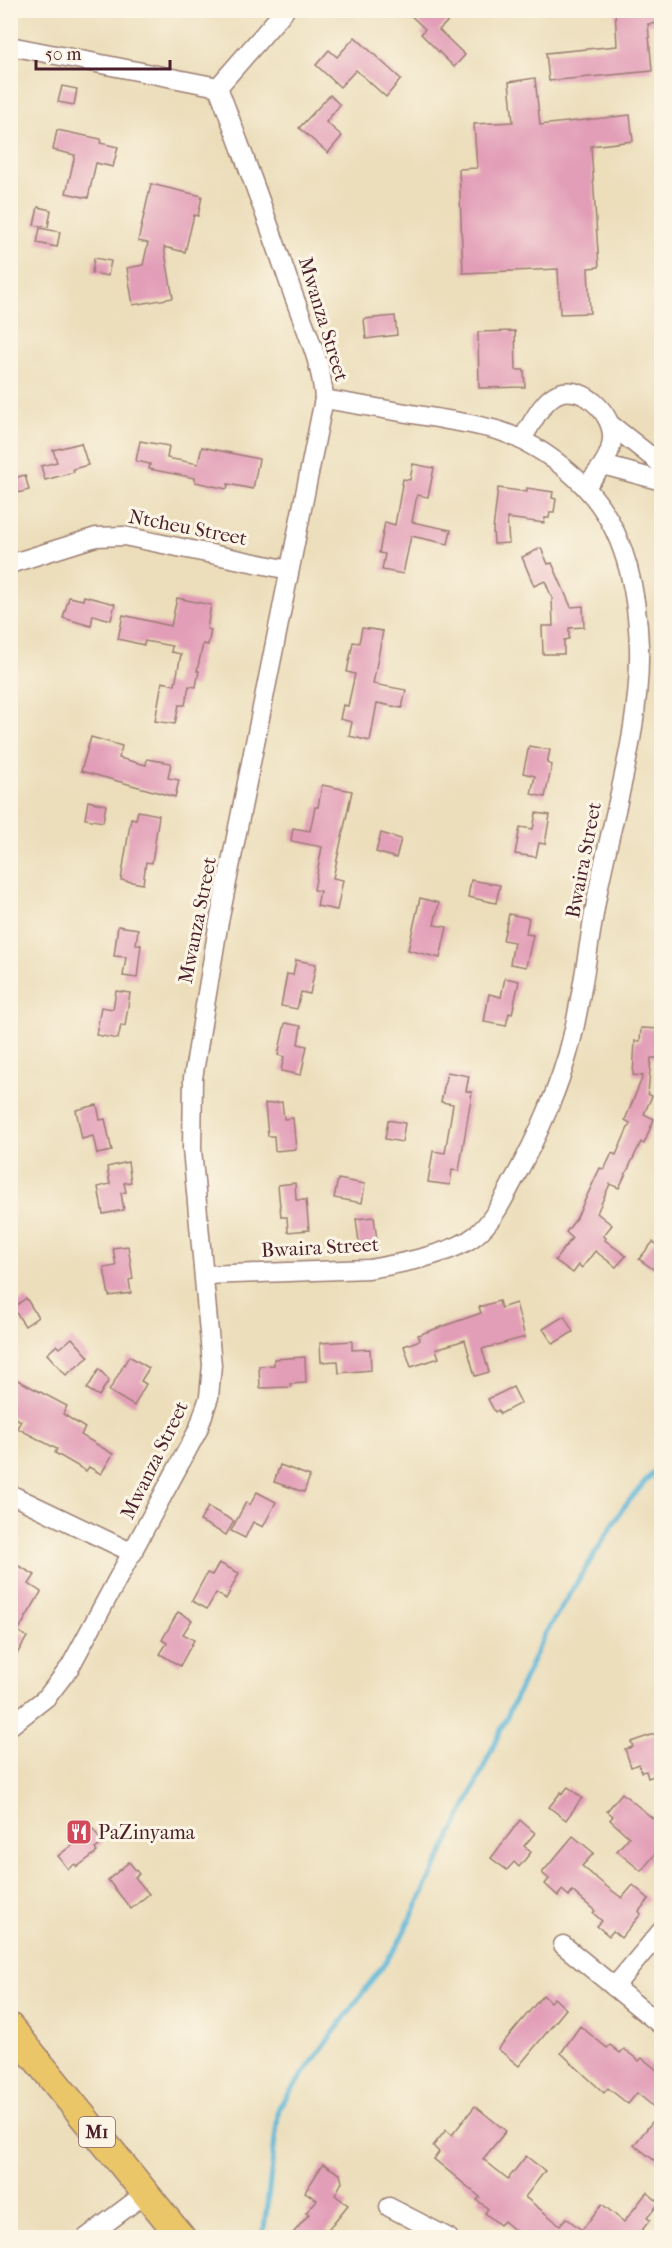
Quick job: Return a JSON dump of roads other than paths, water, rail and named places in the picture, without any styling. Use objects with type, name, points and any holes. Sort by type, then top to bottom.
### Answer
[{"type":"highway","name":"M1","points":[[10,2027],[182,2238]]},
{"type":"street","points":[[10,46],[218,87],[285,10]]},
{"type":"street","name":"Mwanza Street","points":[[10,1726],[47,1697],[70,1667],[134,1553],[205,1414],[212,1365],[192,1149],[193,1078],[218,927],[324,399],[323,380],[260,196],[218,87]]},
{"type":"street","points":[[521,440],[544,405],[555,395],[568,391],[592,401],[602,410],[610,424],[662,465]]},
{"type":"street","name":"Bwaira Street","points":[[205,1275],[369,1269],[441,1252],[475,1237],[487,1224],[524,1162],[562,1074],[572,1041],[599,889],[637,708],[639,644],[631,579],[625,554],[616,532],[585,487],[565,469],[521,440],[501,432],[324,399]]},
{"type":"street","points":[[585,487],[603,465],[612,439],[610,424]]},
{"type":"street","points":[[603,465],[662,481]]},
{"type":"street","name":"Ntcheu Street","points":[[10,564],[96,537],[117,536],[289,570]]},
{"type":"street","points":[[10,1494],[134,1553]]},
{"type":"street","points":[[615,1987],[662,1930]]},
{"type":"street","points":[[563,1944],[662,2026]]},
{"type":"street","points":[[86,2238],[146,2193]]},
{"type":"street","points":[[389,2207],[449,2238]]},
{"type":"waterway","points":[[263,2238],[279,2107],[397,1946],[463,1812],[545,1634],[623,1508],[662,1462]]},
{"type":"place","name":"PaZinyama","points":[[79,1832]]}]
